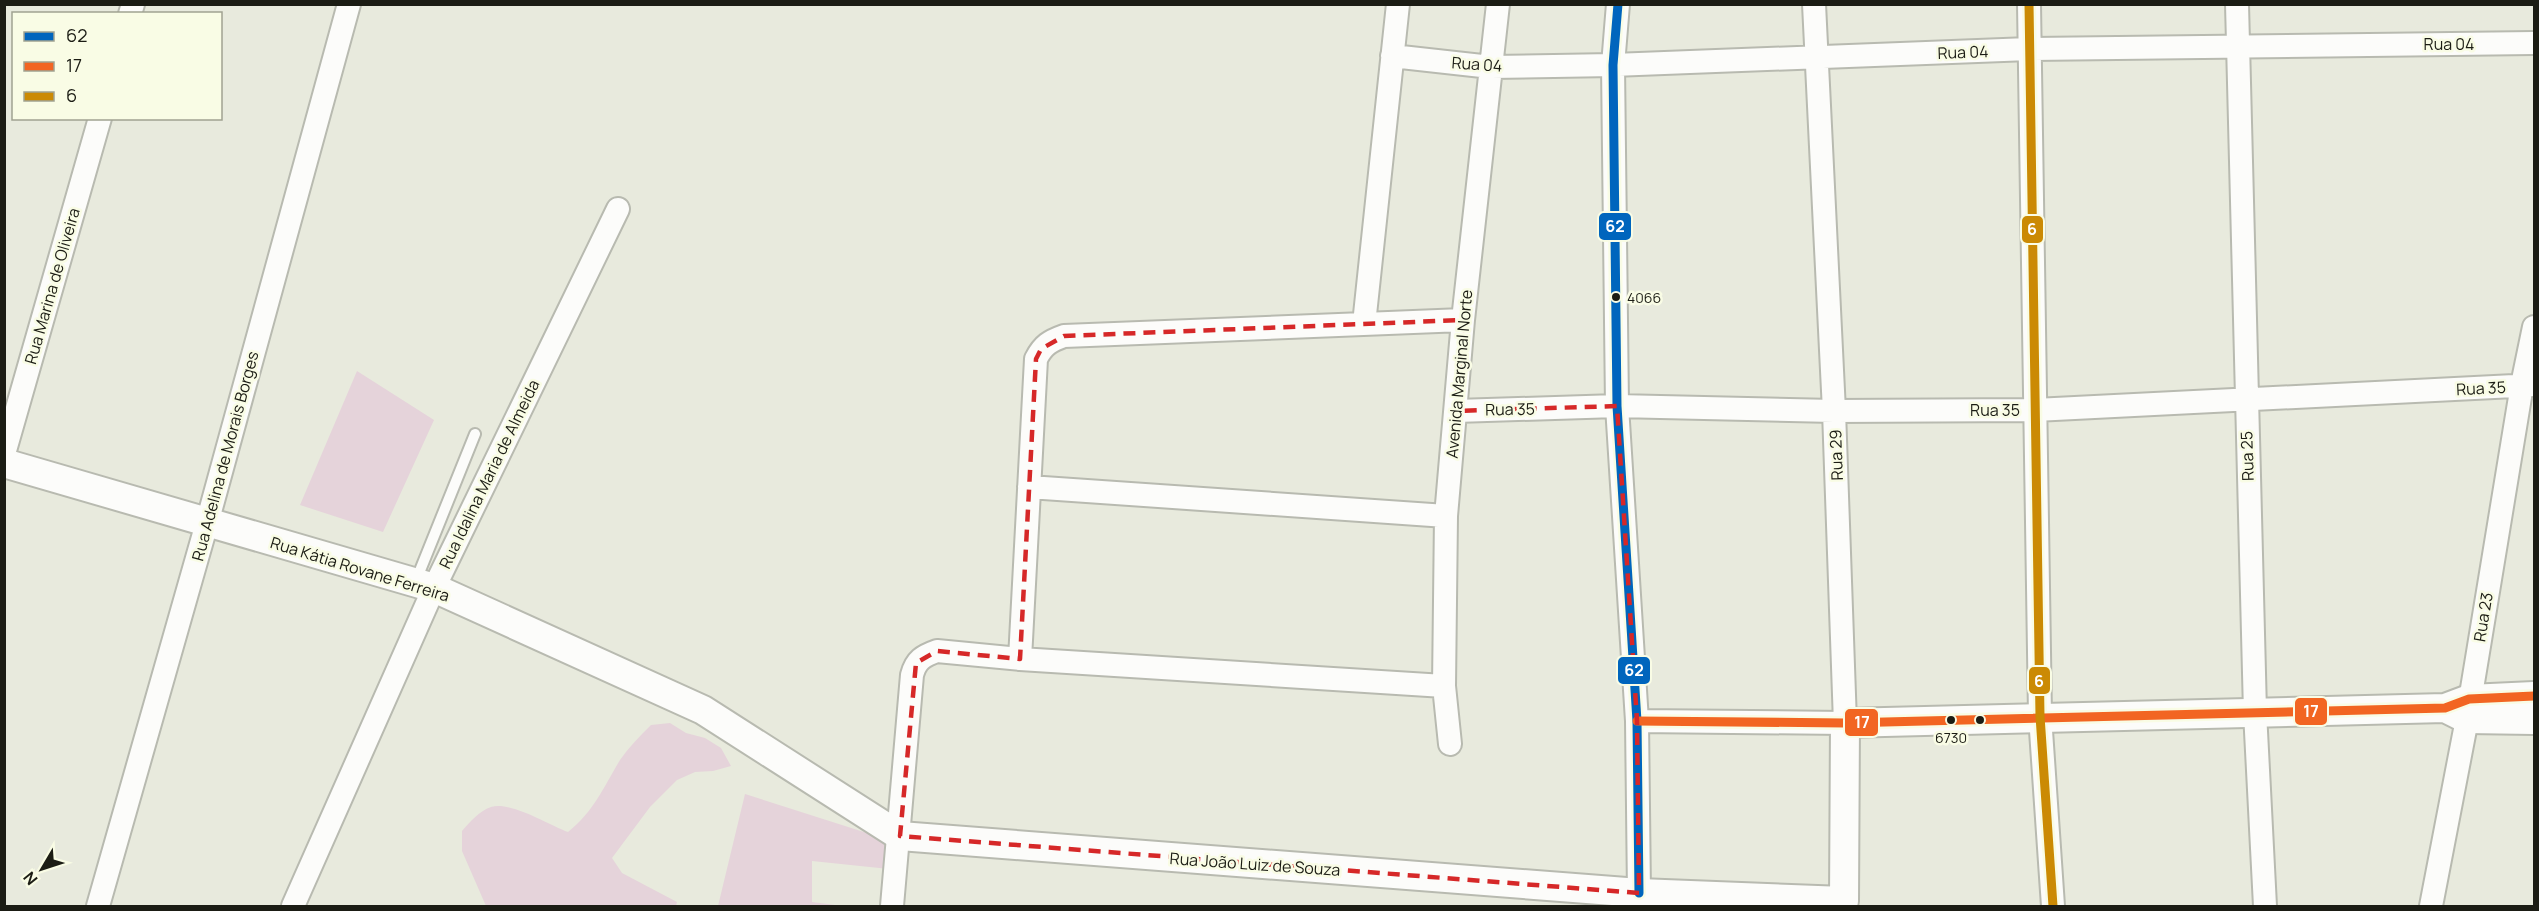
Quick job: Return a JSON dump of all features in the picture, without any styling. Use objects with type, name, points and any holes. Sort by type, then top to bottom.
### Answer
[{"type":"street","name":"Rua Adelina de Morais Borges","points":[[98,906],[207,523],[349,4]]},
{"type":"street","points":[[1364,324],[1398,4]]},
{"type":"street","name":"Avenida Marginal Norte","points":[[1450,744],[1444,686],[1446,516],[1463,320],[1498,4]]},
{"type":"street","points":[[1618,4],[1613,65],[1617,406],[1637,721],[1639,893]]},
{"type":"street","name":"Rua 29","points":[[1814,4],[1834,411],[1845,723],[1844,904]]},
{"type":"street","points":[[2029,4],[2040,716],[2053,906]]},
{"type":"street","name":"Rua 25","points":[[2237,4],[2245,401],[2255,712],[2265,906]]},
{"type":"street","name":"Rua 04","points":[[1392,56],[1491,67],[1613,65],[2028,49],[2535,43]]},
{"type":"street","name":"Rua Marina de Oliveira","points":[[4,454],[99,120]]},
{"type":"street","name":"Rua Idalina Maria de Almeida","points":[[292,906],[424,586],[618,208]]},
{"type":"street","points":[[1020,658],[1036,359],[1041,349],[1050,341],[1064,336],[1463,320]]},
{"type":"street","name":"Rua 23","points":[[2431,906],[2460,709],[2528,385],[2535,327]]},
{"type":"street","name":"Rua 35","points":[[1456,411],[1617,406],[1834,411],[2035,410],[2528,385]]},
{"type":"street","name":"Rua Kátia Rovane Ferreira","points":[[4,462],[424,586],[703,710]]},
{"type":"street","points":[[1029,487],[1446,516]]},
{"type":"street","points":[[892,906],[900,836],[912,675],[916,663],[926,655],[937,651],[1444,686]]},
{"type":"street","points":[[1637,721],[1845,723],[2040,716],[2460,709],[2535,696]]},
{"type":"street","points":[[2460,709],[2535,720]]},
{"type":"street","name":"Rua João Luiz de Souza","points":[[703,710],[900,836],[1604,898],[1639,893],[1844,904]]},
{"type":"lane","points":[[424,586],[475,434]]},
{"type":"highlighted area","points":[[1463,320],[1456,411],[1617,406],[1637,721],[1639,893],[900,836],[916,663],[937,651],[1020,659],[1036,359],[1041,349],[1064,336]]},
{"type":"shaded area","points":[[357,371],[434,420],[383,532],[300,505]]},
{"type":"shaded area","points":[[670,723],[686,733],[705,738],[721,748],[731,766],[713,771],[695,772],[677,780],[650,807],[612,858],[622,873],[677,902],[676,906],[486,906],[462,851],[462,831],[479,814],[491,807],[509,807],[568,832],[592,807],[620,760],[639,737],[651,725]]},
{"type":"shaded area","points":[[745,794],[892,841],[889,869],[812,861],[812,902],[843,906],[718,906]]},
{"type":"transit line","name":"62","points":[[1618,4],[1613,65],[1617,406],[1637,721],[1639,893]]},
{"type":"transit line","name":"6","points":[[2029,4],[2040,716],[2053,906]]},
{"type":"transit line","name":"17","points":[[1637,721],[1845,723],[2445,708],[2469,699],[2534,696]]},
{"type":"place","name":"4066","points":[[1616,297]]},
{"type":"place","name":"6730","points":[[1951,720]]}]
